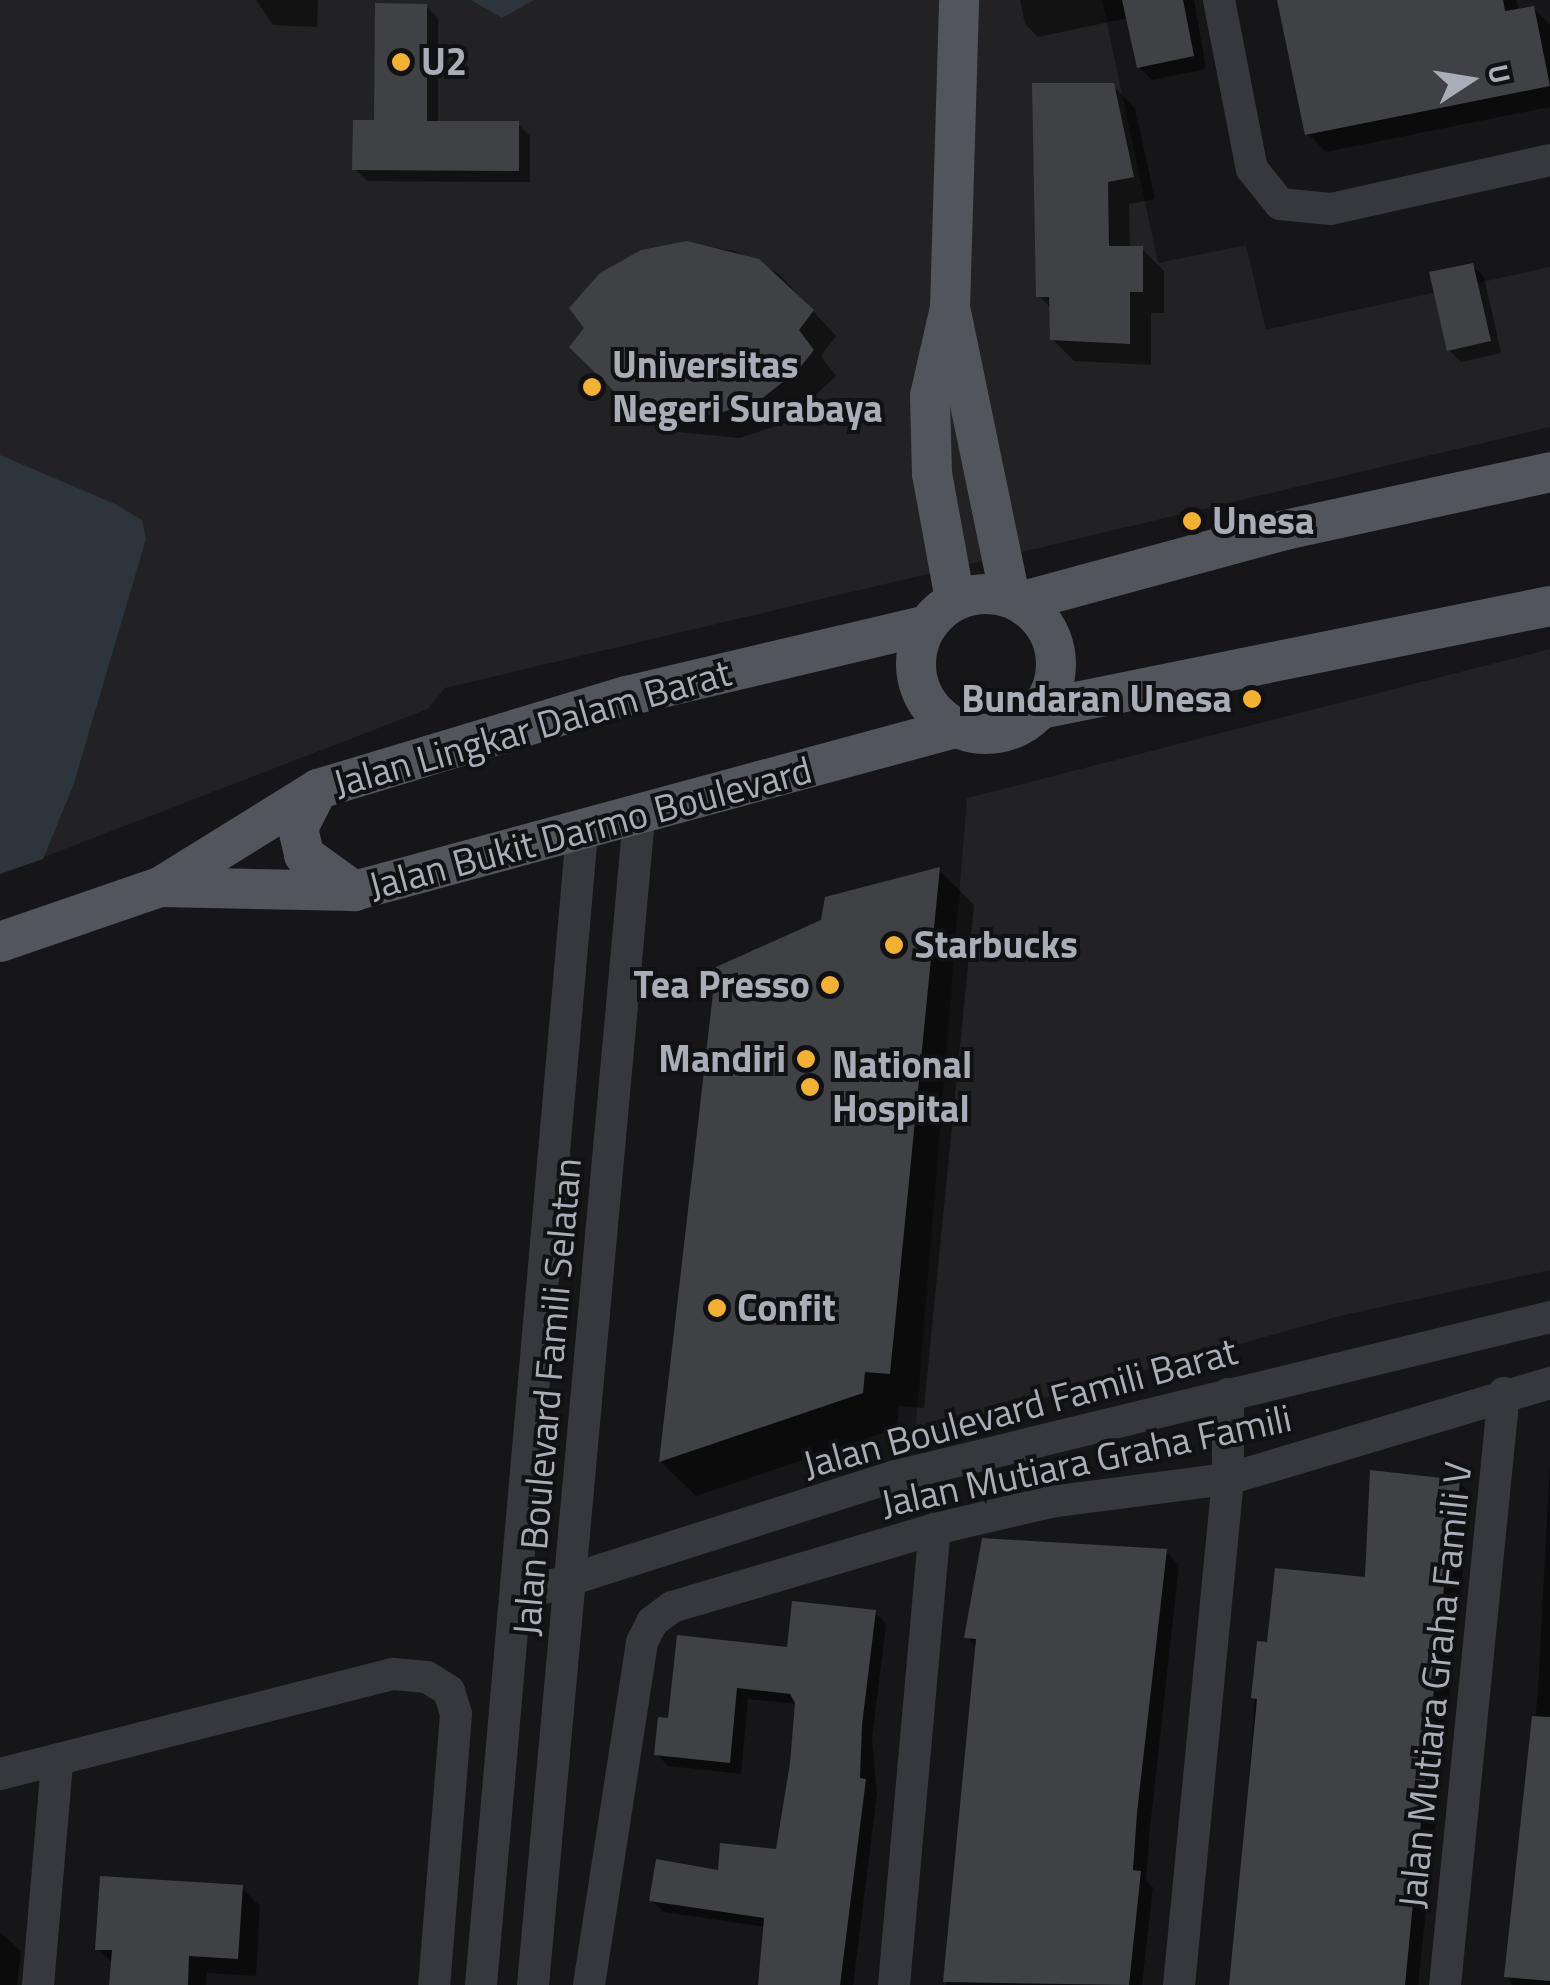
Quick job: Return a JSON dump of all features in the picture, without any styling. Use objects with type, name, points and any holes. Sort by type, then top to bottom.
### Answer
[{"type":"main road","points":[[950,308],[963,345],[1015,600],[1048,632],[1055,651],[1056,672],[1041,709],[1027,722],[992,735],[936,734],[935,714],[915,671],[925,619],[932,474],[930,396],[950,308],[959,0]]},
{"type":"main road","points":[[925,619],[992,594],[1015,600],[1285,530],[1550,472]]},
{"type":"main road","points":[[1041,709],[1550,606]]},
{"type":"main road","name":"Jalan Lingkar Dalam Barat","points":[[160,886],[318,789],[627,696],[925,619]]},
{"type":"main road","name":"Jalan Bukit Darmo Boulevard","points":[[160,886],[354,891],[640,817],[936,734]]},
{"type":"main road","points":[[318,789],[298,828],[304,855],[354,891]]},
{"type":"main road","points":[[0,942],[160,886]]},
{"type":"street","points":[[1220,0],[1252,169],[1280,204],[1331,209],[1550,160]]},
{"type":"street","name":"Jalan Boulevard Famili Selatan","points":[[533,1985],[640,817]]},
{"type":"street","name":"Jalan Boulevard Famili Selatan","points":[[481,1985],[582,832]]},
{"type":"street","name":"Jalan Boulevard Famili Barat","points":[[516,1597],[896,1476],[1550,1317]]},
{"type":"street","name":"Jalan Mutiara Graha Famili","points":[[589,1985],[642,1642],[652,1622],[672,1607],[935,1529],[1050,1502],[1228,1478],[1504,1393],[1550,1383]]},
{"type":"street","name":"Jalan Mutiara Graha Famili V","points":[[1445,1985],[1504,1393]]},
{"type":"street","points":[[1179,1985],[1228,1478],[1228,1394]]},
{"type":"street","points":[[894,1985],[935,1529]]},
{"type":"street","points":[[0,1774],[57,1763],[393,1674],[427,1677],[449,1691],[456,1714],[434,1985]]},
{"type":"street","points":[[38,1985],[57,1763]]},
{"type":"shaded area","name":"Universitas Negeri Surabaya","points":[[0,0],[1102,0],[1158,263],[1246,245],[1266,330],[1550,267],[1550,427],[445,688],[428,709],[0,874]]},
{"type":"shaded area","points":[[471,0],[534,0],[502,18]]},
{"type":"shaded area","points":[[0,455],[115,504],[142,520],[146,539],[73,786],[43,859],[0,874]]},
{"type":"shaded area","points":[[1550,649],[1550,1270],[1340,1316],[915,1434],[967,798]]},
{"type":"building","points":[[1122,0],[1183,0],[1194,56],[1137,68]]},
{"type":"building","points":[[1277,0],[1503,0],[1505,11],[1534,6],[1550,86],[1305,135]]},
{"type":"building","name":"U2","points":[[375,3],[427,4],[427,121],[519,121],[519,171],[352,170],[353,120],[374,120]]},
{"type":"building","points":[[1032,83],[1114,83],[1134,177],[1108,182],[1109,246],[1143,246],[1143,292],[1130,292],[1130,344],[1050,340],[1049,297],[1036,297]]},
{"type":"building","points":[[687,241],[759,259],[814,310],[799,330],[814,350],[798,370],[760,400],[714,415],[666,414],[620,397],[569,347],[584,328],[569,308],[600,273],[641,250]]},
{"type":"building","points":[[1473,263],[1491,341],[1447,351],[1429,272]]},
{"type":"building","name":"National Hospital","points":[[940,867],[890,1374],[865,1372],[863,1393],[659,1462],[716,967],[821,920],[825,897]]},
{"type":"building","points":[[1370,1470],[1460,1480],[1456,1527],[1450,1526],[1405,1985],[1229,1985],[1257,1699],[1251,1698],[1257,1641],[1267,1642],[1275,1568],[1365,1577]]},
{"type":"building","points":[[982,1538],[1167,1549],[1137,1813],[1133,1870],[1141,1871],[1129,1985],[943,1982],[976,1639],[964,1638]]},
{"type":"building","points":[[792,1601],[876,1610],[862,1725],[860,1778],[866,1779],[840,1985],[758,1985],[764,1918],[649,1901],[656,1859],[718,1870],[720,1843],[776,1849],[790,1763],[795,1703],[790,1694],[737,1688],[730,1763],[654,1755],[658,1717],[668,1718],[677,1635],[787,1647]]},
{"type":"building","points":[[1532,1716],[1550,1717],[1550,1981],[1504,1977]]},
{"type":"building","points":[[100,1876],[243,1885],[238,1959],[189,1956],[188,1985],[109,1985],[112,1950],[95,1950]]},
{"type":"place","name":"U2","points":[[401,62]]},
{"type":"place","name":"Universitas Negeri Surabaya","points":[[592,387]]},
{"type":"place","name":"Unesa","points":[[1192,521]]},
{"type":"place","name":"Bundaran Unesa","points":[[1252,699]]},
{"type":"place","name":"Starbucks","points":[[894,945]]},
{"type":"place","name":"Tea Presso","points":[[830,985]]},
{"type":"place","name":"Mandiri","points":[[806,1059]]},
{"type":"place","name":"National Hospital","points":[[810,1087]]},
{"type":"place","name":"Confit","points":[[717,1308]]}]
